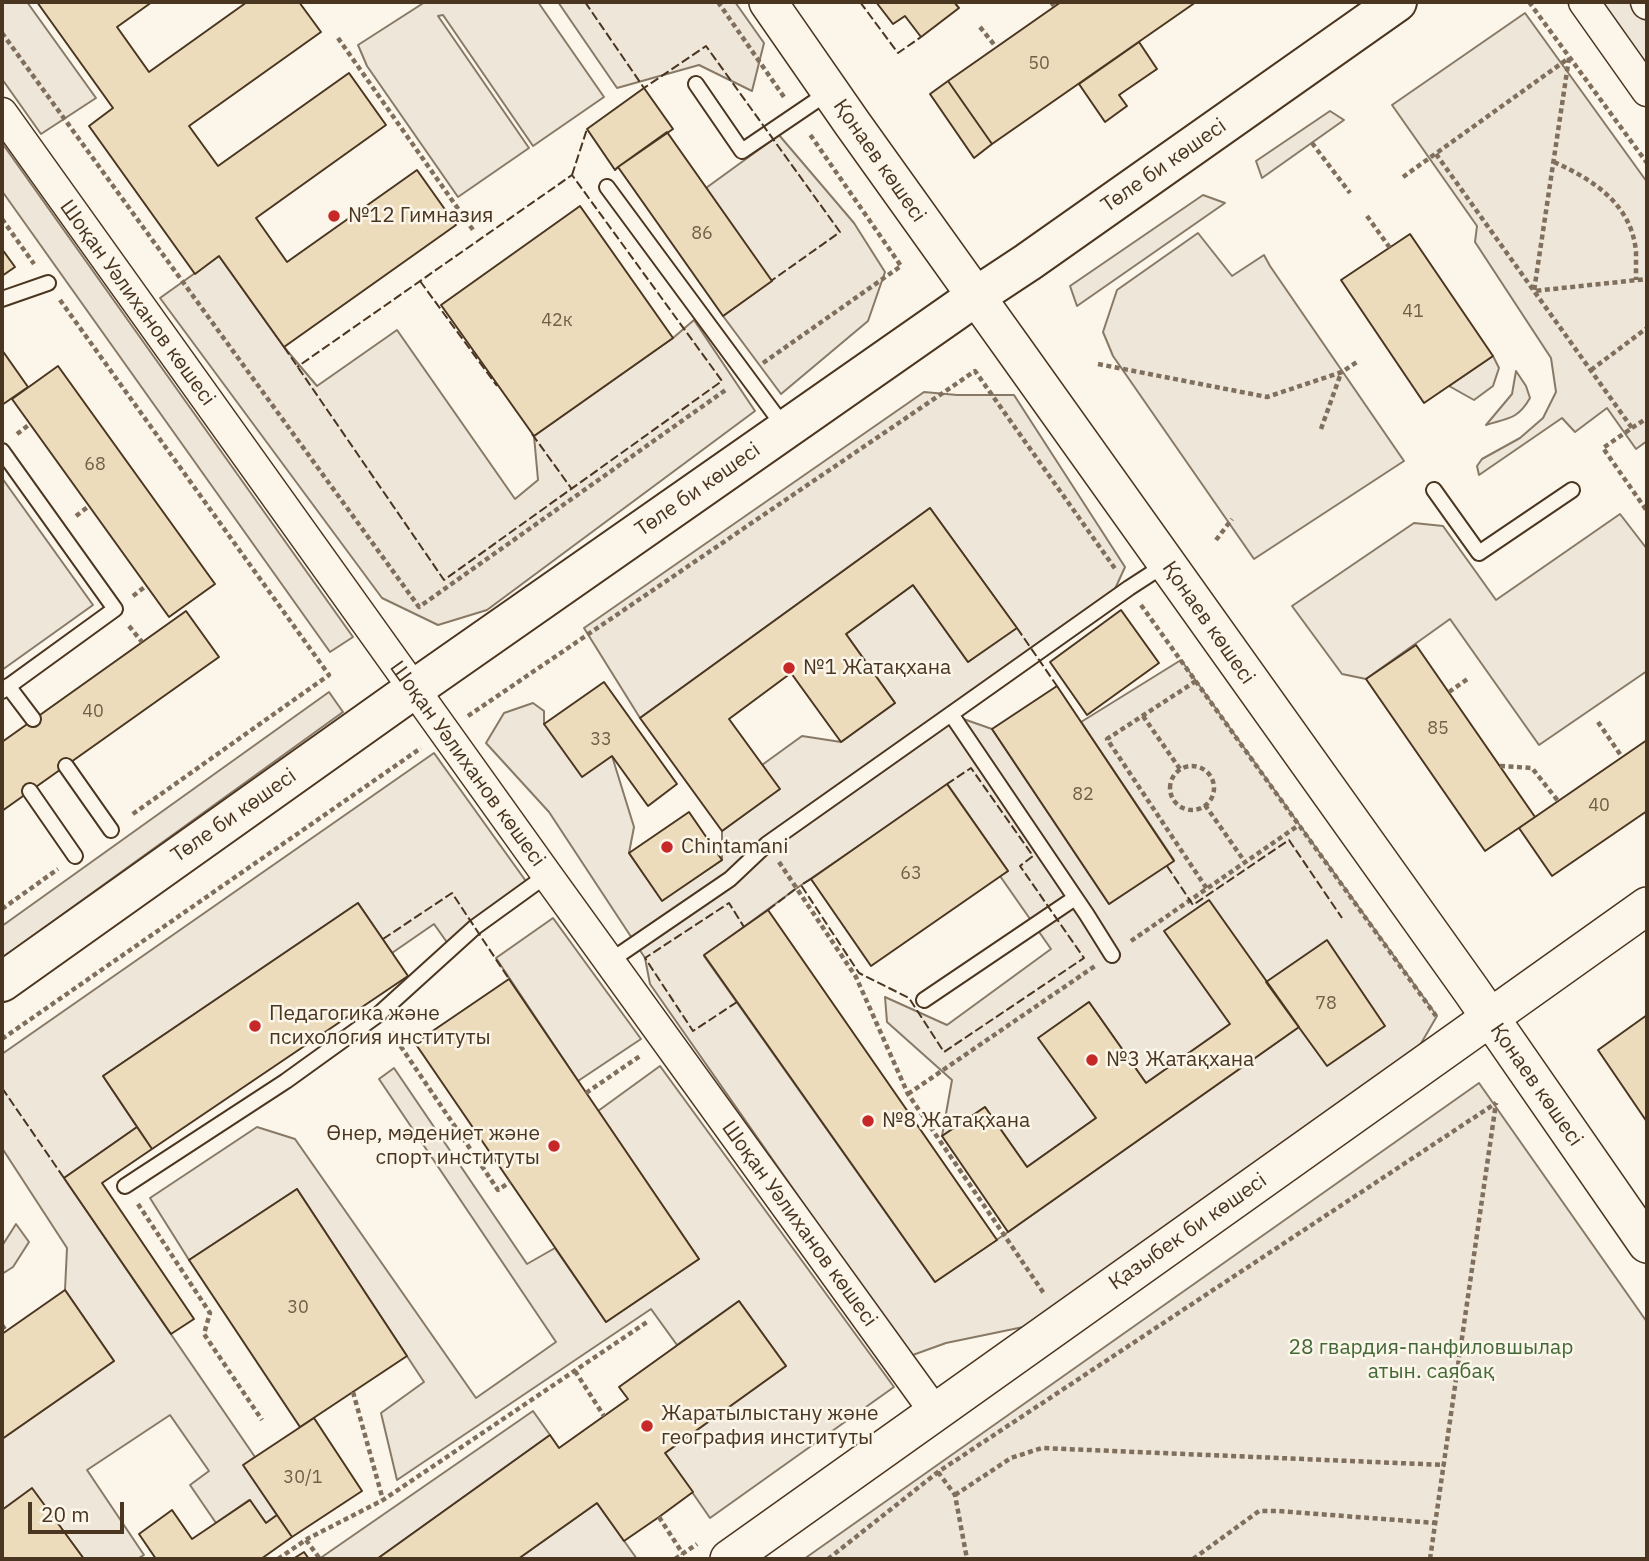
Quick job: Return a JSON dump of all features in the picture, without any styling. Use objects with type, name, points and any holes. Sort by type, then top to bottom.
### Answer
[{"type":"main road","name":"Төле би көшесі","points":[[2,982],[414,689],[1397,2]]},
{"type":"street","name":"Қонаев көшесі","points":[[768,2],[975,297],[1463,979],[1647,1244]]},
{"type":"street","points":[[1584,2],[1647,91]]},
{"type":"street","name":"Шоқан Уәлиханов көшесі","points":[[2,113],[444,732],[935,1412]]},
{"type":"street","name":"Қазыбек би көшесі","points":[[729,1559],[1647,906]]},
{"type":"lane","points":[[696,84],[742,151],[830,91]]},
{"type":"lane","points":[[607,187],[786,429]]},
{"type":"lane","points":[[2,299],[48,283]]},
{"type":"lane","points":[[2,451],[115,609],[5,688],[33,719]]},
{"type":"lane","points":[[1434,490],[1479,553],[1572,490]]},
{"type":"lane","points":[[610,961],[730,879],[767,844],[1129,588],[1167,564]]},
{"type":"lane","points":[[951,715],[1112,955]]},
{"type":"lane","points":[[66,766],[111,830]]},
{"type":"lane","points":[[30,792],[75,856]]},
{"type":"lane","points":[[125,1186],[286,1081],[379,1014],[475,927],[547,875]]},
{"type":"lane","points":[[924,1000],[1075,898]]},
{"type":"path","points":[[1529,2],[1647,163]]},
{"type":"path","points":[[980,27],[996,47]]},
{"type":"path","points":[[2,33],[419,607],[901,266]]},
{"type":"path","points":[[338,38],[473,230]]},
{"type":"path","points":[[1403,177],[1569,58]]},
{"type":"path","points":[[1534,291],[1569,58]]},
{"type":"path","points":[[1312,142],[1350,193]]},
{"type":"path","points":[[1436,154],[1632,428]]},
{"type":"path","points":[[1554,162],[1592,183],[1620,207],[1631,231],[1636,251],[1636,280]]},
{"type":"path","points":[[1367,216],[1390,248]]},
{"type":"path","points":[[2,219],[329,675],[111,830]]},
{"type":"path","points":[[1534,291],[1647,279]]},
{"type":"path","points":[[1591,370],[1647,328]]},
{"type":"path","points":[[1098,364],[1267,397],[1342,372],[1357,362]]},
{"type":"path","points":[[2,1039],[444,732],[975,372],[1437,1016]]},
{"type":"path","points":[[1321,429],[1342,372]]},
{"type":"path","points":[[1647,418],[1603,449],[1647,510]]},
{"type":"path","points":[[1216,541],[1232,519]]},
{"type":"path","points":[[1448,692],[1469,678]]},
{"type":"path","points":[[1196,681],[1107,740],[1207,889]]},
{"type":"path","points":[[1143,716],[1180,769]]},
{"type":"path","points":[[1598,722],[1622,757]]},
{"type":"path","points":[[1194,766],[1207,773],[1214,786],[1213,793],[1199,809],[1185,809],[1173,801],[1171,780],[1180,769],[1194,766]]},
{"type":"path","points":[[1500,766],[1532,768],[1558,801]]},
{"type":"path","points":[[1205,805],[1245,862]]},
{"type":"path","points":[[908,1094],[1299,824]]},
{"type":"path","points":[[767,844],[856,977],[908,1094],[1045,1296]]},
{"type":"path","points":[[2,909],[75,856]]},
{"type":"path","points":[[379,1014],[498,1190],[510,1182]]},
{"type":"path","points":[[586,1093],[666,1039]]},
{"type":"path","points":[[828,1559],[938,1472],[1496,1102],[1430,1559]]},
{"type":"path","points":[[125,1186],[210,1313],[204,1334],[262,1420]]},
{"type":"path","points":[[278,1559],[306,1540],[383,1500],[648,1322]]},
{"type":"path","points":[[2,1325],[6,1331]]},
{"type":"path","points":[[575,1371],[604,1416]]},
{"type":"path","points":[[354,1392],[383,1500]]},
{"type":"path","points":[[955,1495],[1011,1458],[1042,1448],[1445,1465]]},
{"type":"path","points":[[938,1472],[955,1495],[967,1559]]},
{"type":"path","points":[[1193,1559],[1259,1511],[1436,1523]]},
{"type":"path","points":[[659,1517],[683,1554]]},
{"type":"path","points":[[306,1540],[320,1559]]},
{"type":"green space","points":[[2,2],[27,2],[96,98],[41,134],[2,79]]},
{"type":"green space","points":[[425,2],[538,2],[604,97],[533,146],[443,15],[438,16],[529,148],[458,197],[367,66],[358,45]]},
{"type":"green space","points":[[558,2],[735,2],[764,43],[752,91],[699,65],[617,88]]},
{"type":"green space","points":[[1584,2],[1646,2],[1647,91]]},
{"type":"green space","points":[[1525,13],[1647,182],[1647,441],[1636,449],[1607,408],[1575,432],[1562,418],[1479,475],[1477,466],[1482,459],[1520,438],[1543,418],[1556,392],[1551,358],[1475,242],[1477,226],[1392,105]]},
{"type":"green space","points":[[1330,111],[1344,120],[1262,178],[1256,161]]},
{"type":"green space","points":[[779,135],[854,223],[885,272],[868,321],[781,394],[723,316],[771,281],[706,188]]},
{"type":"green space","points":[[2,143],[353,637],[330,652],[2,191]]},
{"type":"green space","points":[[1203,195],[1225,203],[1077,306],[1070,286]]},
{"type":"green space","points":[[1198,233],[1232,276],[1264,255],[1404,461],[1254,559],[1113,356],[1103,332],[1117,290]]},
{"type":"green space","points":[[219,256],[284,347],[317,386],[397,330],[515,499],[538,480],[534,436],[673,338],[694,320],[755,411],[487,610],[438,625],[382,598],[160,298]]},
{"type":"green space","points":[[1493,356],[1499,368],[1493,386],[1474,400],[1449,386]]},
{"type":"green space","points":[[1516,371],[1530,398],[1517,414],[1486,425],[1512,394]]},
{"type":"green space","points":[[924,392],[1014,395],[1125,567],[1109,602],[952,715],[992,729],[1109,904],[1174,860],[1081,722],[1181,660],[1437,1016],[1416,1052],[1033,1325],[946,1343],[910,1356],[650,984],[645,958],[549,812],[486,743],[504,713],[533,703],[544,711],[544,724],[612,756],[634,827],[629,853],[662,900],[722,860],[722,831],[779,789],[762,765],[802,736],[841,742],[895,703],[846,634],[913,585],[968,662],[1016,627],[930,508],[640,718],[584,628]],"holes":[[[948,785],[1008,871],[1000,876],[1051,949],[947,1025],[885,997],[887,1022],[952,1080],[942,1136],[985,1107],[1027,1167],[1096,1118],[1039,1038],[1089,1002],[1146,1083],[1230,1024],[1384,1025],[1299,1027],[935,1282],[704,956],[797,888]]]},
{"type":"green space","points":[[2,478],[93,605],[2,670]]},
{"type":"green space","points":[[1620,514],[1647,549],[1647,671],[1539,745],[1450,619],[1366,679],[1342,674],[1292,606],[1414,523],[1443,526],[1496,600]]},
{"type":"green space","points":[[329,692],[343,712],[2,958],[2,926]]},
{"type":"green space","points":[[434,753],[533,891],[451,948],[434,924],[392,953],[358,903],[103,1076],[137,1127],[64,1178],[255,1457],[244,1465],[277,1515],[266,1523],[249,1500],[216,1523],[190,1485],[209,1471],[170,1415],[87,1470],[144,1555],[137,1559],[84,1559],[32,1489],[2,1510],[2,1439],[114,1361],[65,1290],[67,1248],[2,1148],[2,1054]]},
{"type":"green space","points":[[553,918],[641,1039],[578,1081],[496,958]]},
{"type":"green space","points":[[660,1066],[894,1387],[710,1518],[665,1453],[786,1366],[739,1301],[677,1345],[651,1309],[397,1480],[381,1413],[424,1382],[297,1189],[189,1260],[150,1198],[257,1127],[295,1139],[476,1398],[556,1342],[379,1079],[394,1068],[527,1264],[555,1248],[606,1322],[699,1259],[598,1111]]},
{"type":"green space","name":"28 гвардия-панфиловшылар атын. саябақ","points":[[1479,1083],[1647,1322],[1647,1559],[804,1559]]},
{"type":"green space","points":[[16,1224],[29,1242],[13,1267],[2,1274],[2,1246]]},
{"type":"green space","points":[[533,1411],[550,1435],[377,1559],[319,1559]]},
{"type":"green space","points":[[597,1503],[637,1559],[518,1559]]},
{"type":"building","points":[[37,2],[152,2],[117,27],[149,72],[247,2],[299,2],[321,32],[189,126],[218,166],[349,73],[386,125],[256,218],[287,262],[417,170],[456,225],[284,347],[219,256],[195,274],[89,126],[113,108]]},
{"type":"building","points":[[876,2],[954,2],[959,8],[921,37],[905,16],[893,24]]},
{"type":"building","points":[[1061,2],[1196,2],[992,144],[948,81]]},
{"type":"building","points":[[1139,42],[1157,69],[1119,95],[1127,106],[1105,122],[1079,84]]},
{"type":"building","points":[[948,81],[992,144],[974,158],[930,94]]},
{"type":"building","points":[[644,88],[673,129],[615,170],[587,129]]},
{"type":"building","points":[[667,132],[772,281],[723,316],[618,167]]},
{"type":"building","points":[[580,206],[673,338],[534,436],[441,305]]},
{"type":"building","points":[[1410,234],[1493,356],[1424,403],[1341,280]]},
{"type":"building","points":[[2,249],[15,267],[2,276]]},
{"type":"building","points":[[2,350],[28,387],[2,405]]},
{"type":"building","points":[[58,366],[215,584],[169,617],[12,399]]},
{"type":"building","name":"№1 Жатақхана","points":[[930,508],[1017,628],[968,662],[913,585],[846,634],[895,703],[841,742],[791,673],[729,719],[780,789],[722,831],[640,718]]},
{"type":"building","points":[[1121,610],[1159,663],[1087,715],[1050,662]]},
{"type":"building","points":[[186,611],[219,657],[2,811],[2,742]]},
{"type":"building","points":[[1416,645],[1535,817],[1485,851],[1366,679]]},
{"type":"building","points":[[604,682],[677,784],[648,806],[612,756],[582,777],[544,724]]},
{"type":"building","points":[[1057,686],[1174,861],[1109,904],[992,729]]},
{"type":"building","points":[[1647,740],[1647,811],[1552,876],[1519,828]]},
{"type":"building","points":[[947,784],[1008,871],[871,966],[811,879]]},
{"type":"building","points":[[689,812],[722,860],[662,901],[629,853]]},
{"type":"building","name":"№3 Жатақхана","points":[[1209,900],[1299,1027],[1008,1232],[942,1136],[985,1107],[1027,1167],[1096,1118],[1038,1038],[1089,1002],[1146,1083],[1230,1024],[1164,931]]},
{"type":"building","name":"Педагогика және психология институты","points":[[358,903],[408,976],[152,1149],[103,1076]]},
{"type":"building","name":"№8 Жатақхана","points":[[768,910],[997,1240],[935,1282],[704,955]]},
{"type":"building","points":[[1327,940],[1385,1026],[1327,1066],[1266,982]]},
{"type":"building","name":"Өнер, мәдениет және спорт институты","points":[[509,979],[699,1259],[606,1322],[415,1043]]},
{"type":"building","points":[[1647,1015],[1647,1122],[1598,1050]]},
{"type":"building","points":[[137,1127],[152,1149],[102,1183],[194,1319],[171,1334],[64,1178]]},
{"type":"building","points":[[297,1189],[407,1356],[300,1427],[189,1260]]},
{"type":"building","points":[[65,1290],[114,1361],[2,1439],[2,1334]]},
{"type":"building","name":"Жаратылыстану және география институты","points":[[739,1301],[786,1366],[665,1453],[693,1492],[659,1517],[624,1541],[597,1503],[518,1559],[377,1559],[550,1435],[559,1448],[628,1399],[619,1387]]},
{"type":"building","points":[[314,1418],[362,1491],[292,1537],[243,1465]]},
{"type":"building","points":[[32,1488],[84,1559],[2,1559],[2,1510]]},
{"type":"building","points":[[250,1500],[266,1523],[277,1515],[292,1537],[261,1559],[156,1559],[139,1534],[172,1510],[192,1539]]},
{"type":"building","points":[[304,1552],[309,1559],[293,1559]]},
{"type":"fence","points":[[585,2],[644,88],[706,46],[840,232],[771,281]]},
{"type":"fence","points":[[860,2],[898,53],[921,37]]},
{"type":"fence","points":[[572,175],[587,129]]},
{"type":"fence","points":[[284,347],[444,580],[722,381],[572,175],[297,367]]},
{"type":"fence","points":[[420,281],[497,386]]},
{"type":"fence","points":[[532,434],[571,488]]},
{"type":"fence","points":[[1017,628],[1057,686]]},
{"type":"fence","points":[[811,879],[801,885],[859,973],[909,998],[944,1052],[1084,958],[1020,866],[1033,856],[971,768],[947,784]]},
{"type":"fence","points":[[1167,866],[1193,905],[1289,840],[1342,918]]},
{"type":"fence","points":[[768,910],[798,887]]},
{"type":"fence","points":[[383,939],[452,893],[509,979]]},
{"type":"fence","points":[[737,1002],[693,1031],[645,958],[729,903],[744,927]]},
{"type":"fence","points":[[2,1088],[64,1178]]},
{"type":"place","name":"№12 Гимназия","points":[[334,216]]},
{"type":"place","name":"№1 Жатақхана","points":[[789,668]]},
{"type":"place","name":"Chintamani","points":[[667,847]]},
{"type":"place","name":"Педагогика және психология институты","points":[[255,1026]]},
{"type":"place","name":"№3 Жатақхана","points":[[1092,1060]]},
{"type":"place","name":"№8 Жатақхана","points":[[868,1121]]},
{"type":"place","name":"Өнер, мәдениет және спорт институты","points":[[554,1146]]},
{"type":"place","name":"Жаратылыстану және география институты","points":[[647,1426]]}]
